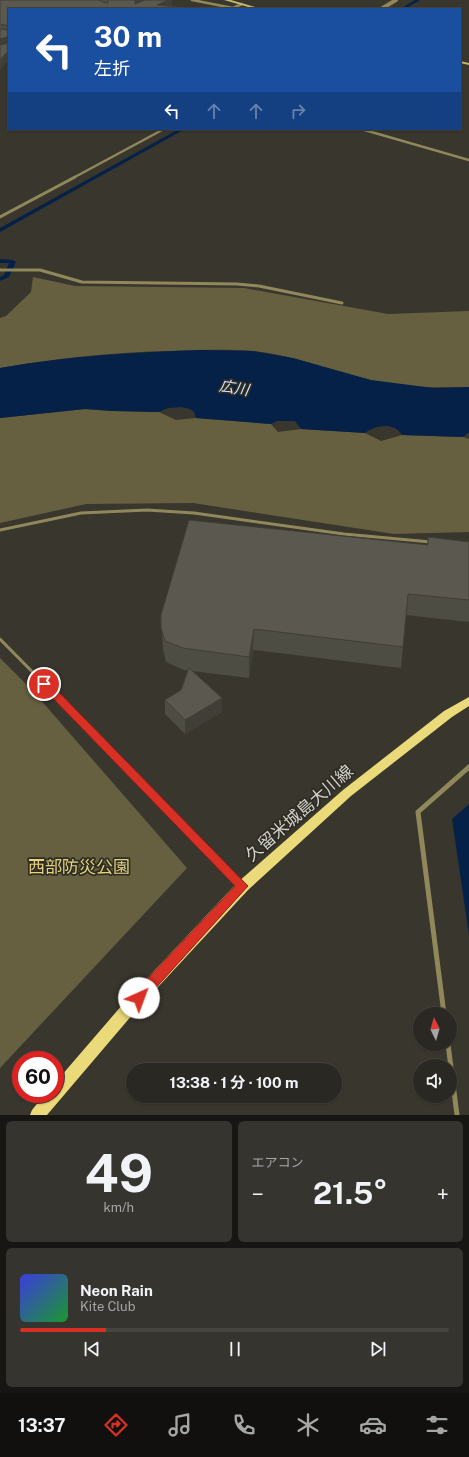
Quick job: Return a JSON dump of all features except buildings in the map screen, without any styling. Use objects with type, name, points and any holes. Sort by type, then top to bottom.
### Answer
[{"type":"main road","points":[[226,0],[256,8]]},
{"type":"main road","name":"久留米城島大川線","points":[[64,1084],[128,1009],[243,886],[347,794],[448,714],[469,701]]},
{"type":"main road","name":"久留米城島大川線","points":[[37,1115],[47,1103]]},
{"type":"street","points":[[192,0],[233,8],[242,4]]},
{"type":"street","points":[[383,8],[396,0]]},
{"type":"street","points":[[0,217],[162,130]]},
{"type":"street","points":[[364,130],[469,160]]},
{"type":"street","points":[[1,270],[40,270],[82,282],[237,284],[259,286],[342,303]]},
{"type":"street","points":[[443,1007],[418,812],[469,767]]},
{"type":"street","points":[[449,1051],[457,1115]]},
{"type":"lane","points":[[0,530],[40,520],[91,512],[131,510],[181,512],[372,538],[436,542]]},
{"type":"lane","points":[[0,638],[243,886]]},
{"type":"green space","points":[[33,277],[75,286],[244,288],[388,314],[469,311],[469,387],[394,384],[370,380],[283,356],[243,350],[191,350],[106,354],[64,358],[0,368],[0,318],[6,316],[31,292]]},
{"type":"green space","points":[[85,409],[159,412],[176,420],[196,418],[271,424],[278,432],[301,429],[365,433],[381,441],[402,435],[463,437],[469,439],[469,532],[394,534],[193,503],[86,504],[0,523],[0,418]]},
{"type":"green space","name":"西部防災公園","points":[[0,658],[32,690],[187,868],[16,1051],[12,1051],[12,1055],[0,1068]]},
{"type":"water","name":"広川","points":[[204,350],[253,351],[293,358],[371,380],[433,388],[469,387],[469,432],[463,437],[402,435],[394,428],[385,426],[374,428],[365,433],[301,429],[295,421],[277,421],[271,424],[196,418],[194,412],[190,409],[181,407],[168,408],[159,412],[85,409],[0,418],[0,368],[51,360],[102,355]]},
{"type":"water","points":[[469,804],[469,935],[452,819]]},
{"type":"waterway","points":[[404,8],[418,0]]},
{"type":"waterway","points":[[0,230],[181,130]]},
{"type":"waterway","points":[[0,261],[13,262],[7,276],[0,279]]},
{"type":"route","points":[[44,684],[243,886],[139,998]]}]
